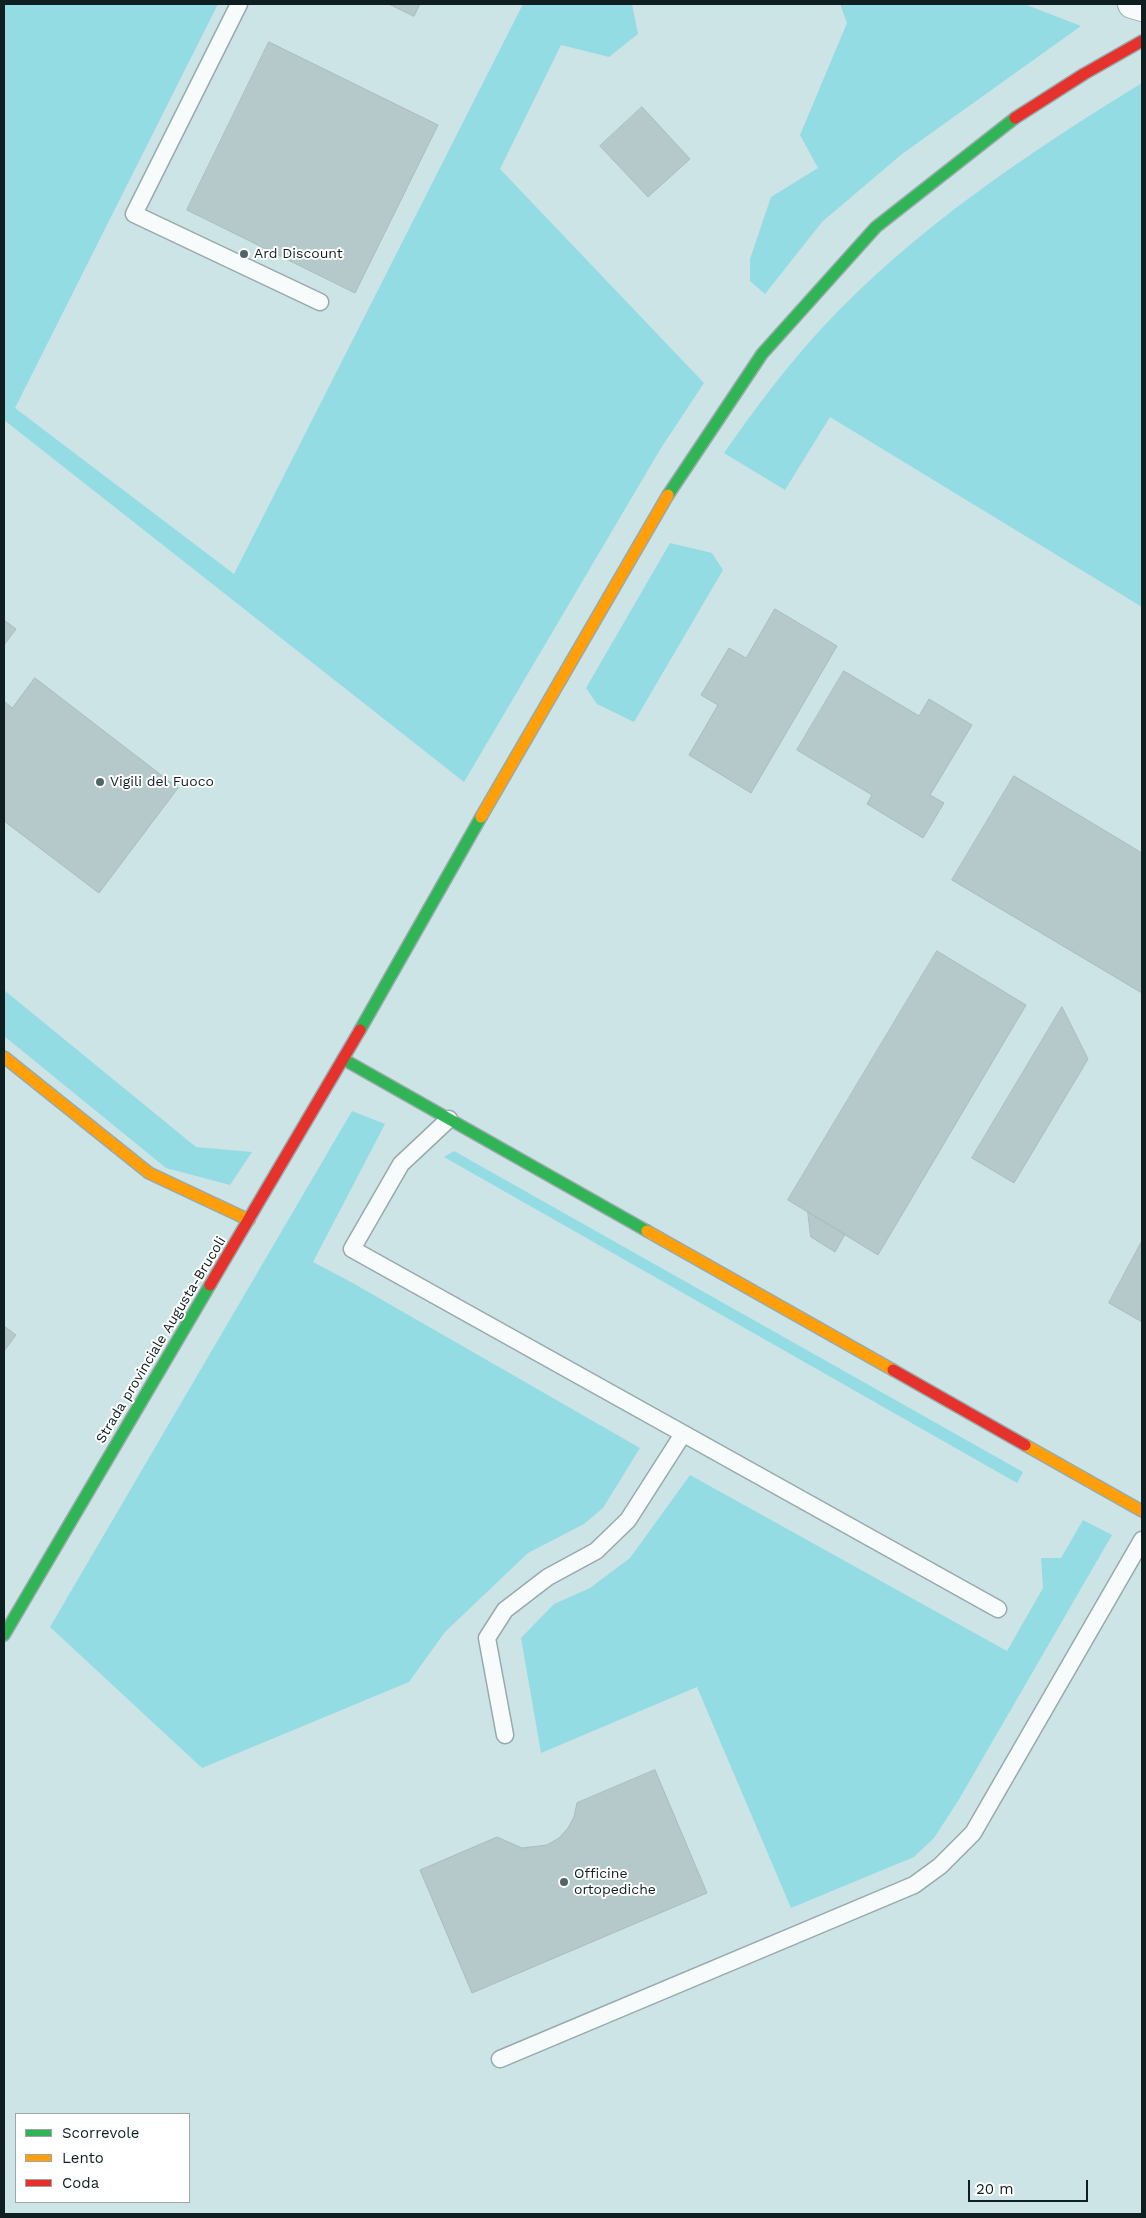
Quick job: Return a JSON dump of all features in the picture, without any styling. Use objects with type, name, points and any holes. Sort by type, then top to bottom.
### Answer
[{"type":"main road","name":"Strada provinciale Augusta-Brucoli","points":[[4,1635],[343,1059],[657,511],[762,354],[876,227],[1010,122],[1084,74],[1142,41]]},
{"type":"main road","points":[[4,1057],[149,1173],[249,1220]]},
{"type":"main road","points":[[343,1059],[1142,1510]]},
{"type":"street","points":[[1132,4],[1142,7]]},
{"type":"lane","points":[[239,4],[134,214],[320,302]]},
{"type":"lane","points":[[449,1119],[400,1164],[352,1249],[998,1609]]},
{"type":"lane","points":[[505,1736],[487,1638],[505,1610],[548,1577],[596,1551],[628,1520],[683,1434]]},
{"type":"lane","points":[[500,2059],[914,1885],[940,1866],[973,1833],[1142,1540]]},
{"type":"shaded area","points":[[4,4],[218,4],[15,408],[234,574],[523,4],[632,4],[638,34],[609,57],[561,45],[500,169],[704,383],[661,448],[464,782],[4,420]]},
{"type":"shaded area","points":[[840,4],[1024,4],[1081,26],[902,154],[822,222],[765,294],[750,281],[750,259],[771,197],[818,168],[800,135],[847,23]]},
{"type":"shaded area","points":[[1142,83],[1142,607],[830,417],[785,490],[724,453],[771,389],[822,328],[857,292],[895,258],[934,225],[1015,165]]},
{"type":"shaded area","points":[[670,543],[712,553],[723,570],[634,722],[597,704],[586,688]]},
{"type":"shaded area","points":[[4,990],[196,1147],[252,1152],[230,1185],[166,1168],[4,1036]]},
{"type":"shaded area","points":[[352,1111],[385,1124],[313,1262],[640,1448],[603,1508],[584,1524],[528,1553],[445,1632],[409,1682],[202,1768],[50,1627]]},
{"type":"shaded area","points":[[454,1151],[1023,1472],[1017,1483],[444,1157]]},
{"type":"shaded area","points":[[690,1475],[1007,1651],[1043,1588],[1041,1558],[1061,1558],[1083,1520],[1112,1535],[958,1801],[934,1838],[914,1857],[791,1908],[697,1687],[541,1753],[521,1638],[554,1604],[590,1588],[630,1558]]},
{"type":"building","points":[[389,4],[420,4],[414,16]]},
{"type":"building","points":[[269,42],[438,125],[355,293],[187,210]]},
{"type":"building","points":[[642,107],[690,159],[648,197],[600,146]]},
{"type":"building","points":[[775,609],[837,646],[751,793],[689,755],[718,705],[701,695],[729,648],[746,658]]},
{"type":"building","points":[[4,620],[16,629],[4,645]]},
{"type":"building","points":[[844,671],[919,716],[929,699],[972,725],[930,795],[944,803],[923,838],[867,804],[872,795],[797,750]]},
{"type":"building","points":[[35,678],[178,788],[99,893],[4,821],[4,701],[12,708]]},
{"type":"building","points":[[1014,776],[1142,853],[1142,993],[952,880]]},
{"type":"building","points":[[937,951],[1026,1005],[878,1255],[788,1200]]},
{"type":"building","points":[[1062,1007],[1088,1059],[1014,1183],[972,1158]]},
{"type":"building","points":[[808,1212],[845,1234],[835,1252],[811,1237]]},
{"type":"building","points":[[1142,1241],[1142,1322],[1109,1303]]},
{"type":"building","points":[[4,1326],[16,1335],[4,1351]]},
{"type":"building","name":"Officine ortopediche","points":[[655,1770],[707,1893],[472,1993],[420,1870],[497,1837],[522,1848],[547,1845],[559,1838],[568,1828],[574,1817],[577,1803]]},
{"type":"traffic: fast","points":[[668,495],[762,354],[876,227],[1015,118]]},
{"type":"traffic: fast","points":[[360,1030],[481,817]]},
{"type":"traffic: fast","points":[[343,1059],[647,1231]]},
{"type":"traffic: fast","points":[[4,1635],[210,1285]]},
{"type":"traffic: slow","points":[[481,817],[668,495]]},
{"type":"traffic: slow","points":[[4,1057],[149,1173],[249,1220]]},
{"type":"traffic: slow","points":[[647,1231],[893,1370]]},
{"type":"traffic: slow","points":[[1025,1445],[1142,1511]]},
{"type":"traffic: jam","points":[[1015,118],[1084,74],[1142,41]]},
{"type":"traffic: jam","points":[[210,1285],[360,1030]]},
{"type":"traffic: jam","points":[[893,1370],[1025,1445]]},
{"type":"place","name":"Ard Discount","points":[[244,254]]},
{"type":"place","name":"Vigili del Fuoco","points":[[100,782]]},
{"type":"place","name":"Officine ortopediche","points":[[564,1882]]}]
